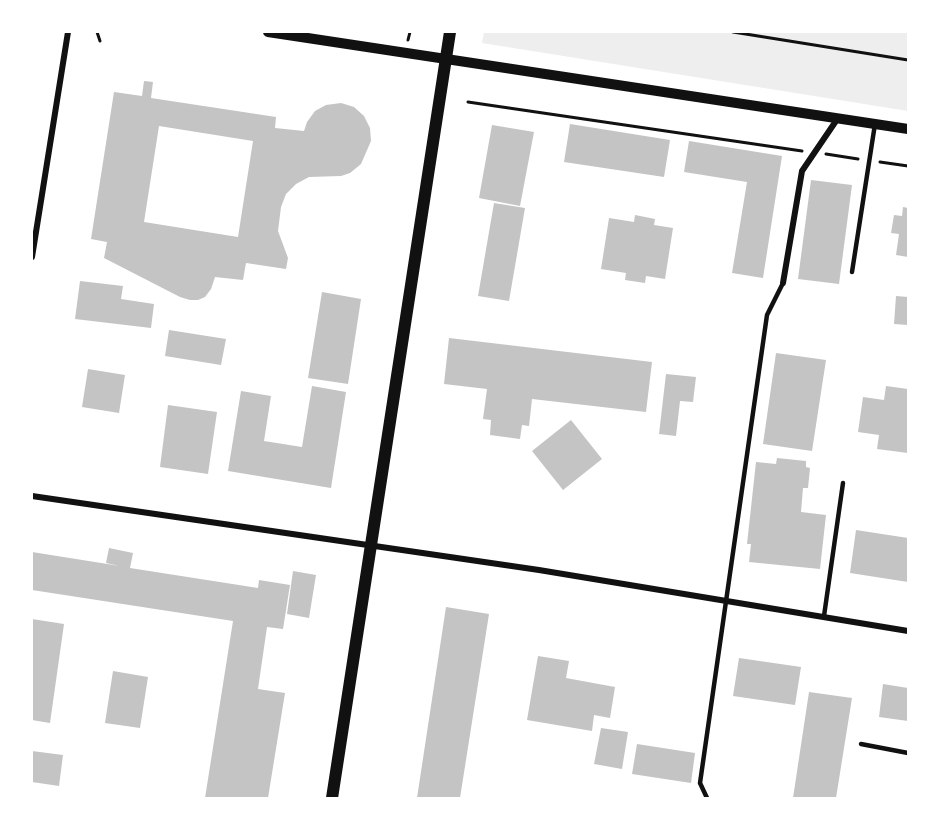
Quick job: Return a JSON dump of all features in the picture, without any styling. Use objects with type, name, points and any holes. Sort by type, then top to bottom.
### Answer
[{"type":"main road","points":[[332,798],[450,32]]},
{"type":"street","points":[[32,257],[68,32]]},
{"type":"street","points":[[268,32],[909,129]]},
{"type":"street","points":[[783,283],[802,171],[838,118]]},
{"type":"street","points":[[32,496],[725,600],[909,631]]},
{"type":"lane","points":[[852,272],[875,124]]},
{"type":"lane","points":[[707,798],[700,783],[767,315],[783,283]]},
{"type":"lane","points":[[824,616],[843,483]]},
{"type":"lane","points":[[861,744],[909,753]]},
{"type":"path","points":[[97,32],[100,41]]},
{"type":"path","points":[[734,32],[909,60]]},
{"type":"path","points":[[468,102],[909,166]]},
{"type":"shaded area","points":[[484,32],[908,32],[908,111],[482,43]]},
{"type":"building","points":[[144,81],[153,82],[151,98],[276,117],[275,128],[304,131],[315,111],[326,105],[341,103],[354,107],[364,116],[370,128],[371,141],[361,164],[350,173],[341,176],[309,177],[296,184],[286,194],[281,207],[278,231],[288,258],[286,269],[246,263],[243,280],[215,277],[205,297],[190,300],[104,258],[107,242],[91,239],[114,92],[142,96]],"holes":[[[159,126],[253,141],[238,237],[144,222]]]},
{"type":"building","points":[[570,124],[670,140],[664,177],[564,162]]},
{"type":"building","points":[[492,125],[534,132],[520,206],[479,198]]},
{"type":"building","points":[[689,141],[782,156],[763,278],[732,273],[747,182],[684,172]]},
{"type":"building","points":[[811,180],[852,185],[839,284],[798,279]]},
{"type":"building","points":[[494,203],[525,208],[509,301],[478,296]]},
{"type":"building","points":[[903,207],[908,208],[908,257],[896,255],[899,234],[891,233],[894,215],[902,216]]},
{"type":"building","points":[[635,215],[655,219],[654,225],[673,228],[665,279],[646,276],[645,283],[625,280],[626,273],[601,269],[609,218],[634,222]]},
{"type":"building","points":[[80,281],[123,286],[121,299],[154,304],[151,328],[75,319]]},
{"type":"building","points":[[322,292],[361,299],[348,384],[308,378]]},
{"type":"building","points":[[896,296],[908,297],[908,325],[894,324]]},
{"type":"building","points":[[169,330],[226,339],[221,365],[165,356]]},
{"type":"building","points":[[449,338],[652,362],[646,412],[532,399],[529,426],[522,425],[520,439],[490,435],[491,420],[483,419],[487,389],[444,384]]},
{"type":"building","points":[[776,353],[826,360],[812,451],[763,444]]},
{"type":"building","points":[[88,369],[125,375],[119,413],[82,407]]},
{"type":"building","points":[[666,374],[696,377],[693,402],[680,401],[676,436],[659,434]]},
{"type":"building","points":[[312,386],[346,392],[331,488],[228,471],[241,391],[271,396],[264,441],[302,447]]},
{"type":"building","points":[[886,386],[908,389],[908,453],[877,449],[879,435],[858,432],[863,397],[884,400]]},
{"type":"building","points":[[168,405],[217,412],[208,474],[160,467]]},
{"type":"building","points":[[571,420],[602,459],[563,490],[532,451]]},
{"type":"building","points":[[777,458],[806,461],[806,467],[810,468],[808,488],[803,488],[801,512],[826,515],[820,569],[749,562],[751,544],[747,544],[756,462],[776,464]]},
{"type":"building","points":[[856,530],[908,538],[908,582],[850,573]]},
{"type":"building","points":[[109,548],[133,553],[130,568],[258,588],[259,580],[290,585],[283,629],[267,627],[258,689],[285,693],[268,798],[205,798],[233,621],[32,590],[32,552],[120,566],[106,563]]},
{"type":"building","points":[[293,571],[316,575],[309,618],[287,614]]},
{"type":"building","points":[[446,607],[489,614],[460,798],[417,798]]},
{"type":"building","points":[[32,619],[64,624],[50,723],[32,720]]},
{"type":"building","points":[[538,656],[569,661],[566,678],[615,687],[610,718],[594,715],[592,731],[527,720]]},
{"type":"building","points":[[739,658],[801,667],[795,705],[733,696]]},
{"type":"building","points":[[113,671],[148,677],[140,728],[105,723]]},
{"type":"building","points":[[883,684],[908,688],[908,721],[879,717]]},
{"type":"building","points":[[809,692],[852,698],[836,798],[793,798]]},
{"type":"building","points":[[601,728],[628,732],[622,769],[594,764]]},
{"type":"building","points":[[637,744],[695,753],[691,783],[632,774]]},
{"type":"building","points":[[32,751],[63,755],[59,786],[32,782]]}]
